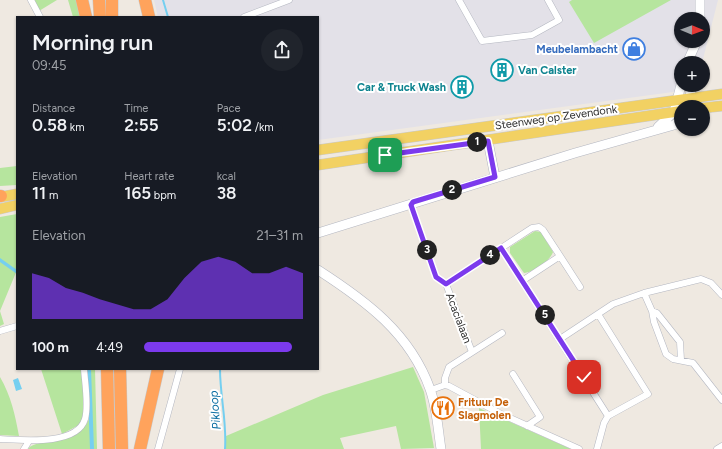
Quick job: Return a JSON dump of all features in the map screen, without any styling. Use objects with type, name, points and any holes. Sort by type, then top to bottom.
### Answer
[{"type":"highway","points":[[82,0],[86,16]]},
{"type":"highway","points":[[99,0],[100,16]]},
{"type":"highway","points":[[112,0],[112,16]]},
{"type":"highway","points":[[145,0],[149,16]]},
{"type":"highway","points":[[107,370],[109,449]]},
{"type":"highway","points":[[120,370],[122,449]]},
{"type":"highway","points":[[140,449],[158,370]]},
{"type":"main road","name":"Steenweg op Zevendonk","points":[[699,100],[722,94]]},
{"type":"main road","name":"Steenweg op Zevendonk","points":[[319,150],[674,100]]},
{"type":"main road","points":[[710,107],[722,106]]},
{"type":"main road","name":"Steenweg op Zevendonk","points":[[319,165],[488,141],[576,125],[674,115]]},
{"type":"main road","points":[[0,196],[16,194]]},
{"type":"main road","points":[[0,209],[16,206]]},
{"type":"street","points":[[31,0],[39,16]]},
{"type":"street","points":[[247,16],[289,0]]},
{"type":"street","points":[[459,0],[482,41],[532,35],[559,20],[548,0]]},
{"type":"street","points":[[700,0],[700,12]]},
{"type":"street","points":[[677,100],[679,92]]},
{"type":"street","points":[[319,232],[411,205],[413,202],[495,177],[654,130],[674,116]]},
{"type":"street","points":[[488,141],[495,177]]},
{"type":"street","name":"Acacialaan","points":[[411,205],[436,277],[446,284],[472,352]]},
{"type":"street","name":"Acacialaan","points":[[446,284],[532,228],[539,227],[543,230],[580,287]]},
{"type":"street","points":[[501,248],[608,416]]},
{"type":"street","points":[[522,281],[560,256]]},
{"type":"street","points":[[319,271],[352,293],[402,337],[415,356],[431,390],[441,449]]},
{"type":"street","points":[[560,339],[613,304],[644,294],[701,279],[711,283],[722,295]]},
{"type":"street","points":[[644,294],[652,311],[654,322],[666,354],[673,359],[693,363],[722,400]]},
{"type":"street","points":[[652,311],[657,313],[680,342],[681,360]]},
{"type":"street","points":[[597,449],[604,423],[608,416],[648,394],[598,314]]},
{"type":"street","points":[[0,331],[16,326]]},
{"type":"street","name":"Acacialaan","points":[[445,386],[445,378],[449,367],[502,333]]},
{"type":"street","points":[[0,439],[48,440],[75,431],[82,426],[86,415],[84,370]]},
{"type":"street","points":[[158,449],[180,370]]},
{"type":"street","points":[[513,374],[540,417],[527,426]]},
{"type":"street","points":[[431,390],[445,386],[527,426],[579,449]]},
{"type":"street","points":[[24,449],[29,440]]},
{"type":"street","points":[[717,449],[722,446]]},
{"type":"shaded area","points":[[154,0],[718,0],[710,32],[710,12],[674,12],[674,48],[706,48],[704,56],[674,56],[674,92],[319,140],[319,16],[158,16]]},
{"type":"green space","points":[[34,0],[57,0],[39,11]]},
{"type":"green space","points":[[68,0],[77,0],[81,16],[73,16]]},
{"type":"green space","points":[[572,0],[671,0],[594,43],[569,2]]},
{"type":"green space","points":[[16,166],[16,185],[0,186],[0,168]]},
{"type":"green space","points":[[16,214],[16,272],[0,311],[0,217]]},
{"type":"green space","points":[[535,231],[541,232],[553,252],[549,259],[541,266],[524,273],[510,253],[510,247]]},
{"type":"green space","points":[[0,311],[4,324],[0,326]]},
{"type":"green space","points":[[413,367],[424,392],[434,448],[401,449],[396,426],[340,438],[344,449],[225,449],[226,436],[323,395]]},
{"type":"green space","points":[[41,370],[82,370],[84,418],[79,425],[62,434]]},
{"type":"green space","points":[[87,370],[95,370],[97,449],[28,449],[33,445],[67,438],[76,434],[83,428],[89,419]]},
{"type":"green space","points":[[112,370],[115,370],[117,449],[113,449]]},
{"type":"green space","points":[[0,377],[12,405],[19,436],[0,435]]},
{"type":"green space","points":[[479,408],[571,449],[481,449]]},
{"type":"water","points":[[0,258],[16,269],[16,273],[0,262]]},
{"type":"water","points":[[87,370],[91,370],[94,449],[90,449]]},
{"type":"water","points":[[18,378],[22,389],[16,391],[13,380]]},
{"type":"waterway","name":"Pikloop","points":[[163,0],[168,16]]},
{"type":"waterway","name":"Pikloop","points":[[220,370],[225,429],[225,449]]},
{"type":"place","name":"Meubelambacht","points":[[634,49]]},
{"type":"place","name":"Van Calster","points":[[502,70]]},
{"type":"place","name":"Car & Truck Wash","points":[[462,87]]},
{"type":"place","name":"Frituur De Slagmolen","points":[[443,408]]},
{"type":"route","points":[[385,155],[488,141],[495,177],[413,202],[411,205],[436,277],[446,284],[501,248],[584,377]]}]
